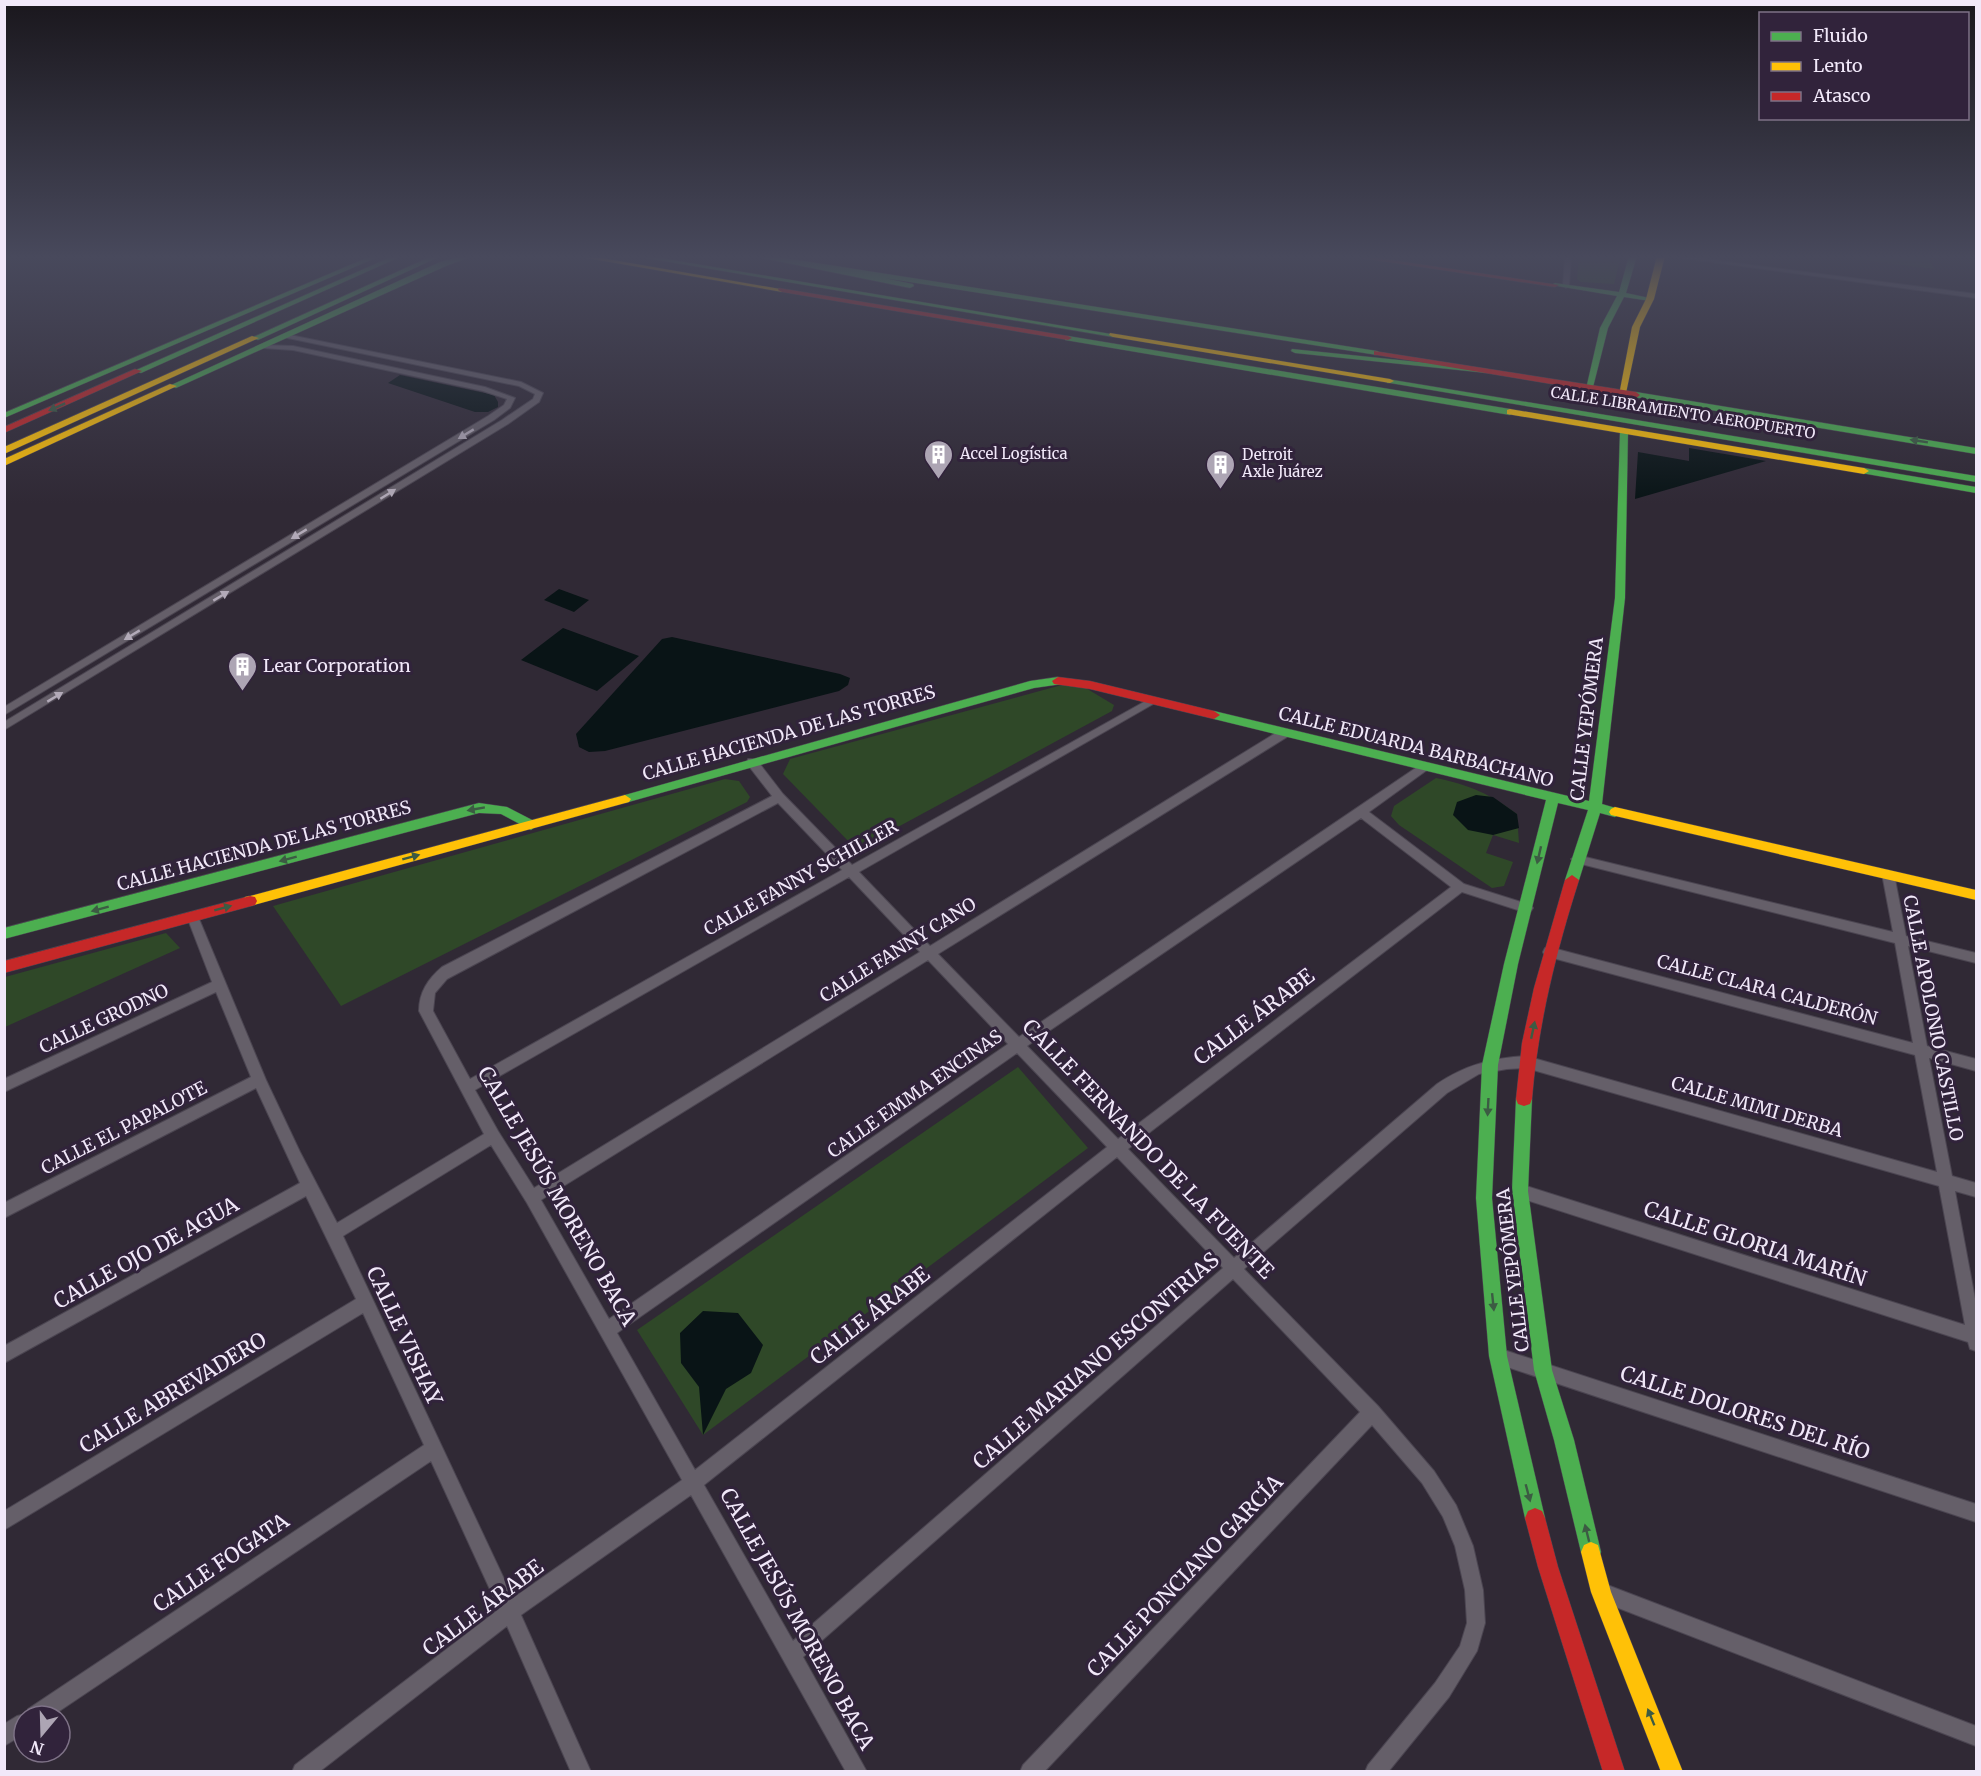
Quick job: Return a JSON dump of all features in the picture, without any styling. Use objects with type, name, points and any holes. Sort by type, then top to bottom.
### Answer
[{"type":"main road","points":[[4,416],[183,339]]},
{"type":"main road","points":[[4,430],[210,339]]},
{"type":"main road","points":[[4,453],[266,339]]},
{"type":"main road","points":[[4,464],[263,346],[273,339]]},
{"type":"main road","points":[[1074,339],[1975,487]]},
{"type":"main road","name":"CALLE LIBRAMIENTO AEROPUERTO","points":[[1160,339],[1975,487]]},
{"type":"main road","name":"CALLE LIBRAMIENTO AEROPUERTO","points":[[1211,339],[1977,464]]},
{"type":"main road","points":[[1284,339],[1977,451]]},
{"type":"main road","points":[[1588,387],[1601,339]]},
{"type":"main road","points":[[1622,393],[1633,339]]},
{"type":"main road","points":[[1282,349],[1487,371]]},
{"type":"main road","points":[[72,387],[161,361]]},
{"type":"main road","name":"CALLE YEPÓMERA","points":[[1624,431],[1620,598],[1595,808],[1549,952],[1526,1062],[1520,1191],[1543,1370],[1564,1440],[1601,1592],[1672,1772]]},
{"type":"main road","points":[[4,453],[74,432]]},
{"type":"main road","name":"CALLE EDUARDA BARBACHANO","points":[[1058,681],[1078,683],[1595,808],[1977,895]]},
{"type":"main road","name":"CALLE HACIENDA DE LAS TORRES","points":[[4,967],[531,825],[1034,684],[1058,681]]},
{"type":"main road","name":"CALLE YEPÓMERA","points":[[1553,798],[1511,964],[1490,1065],[1484,1198],[1498,1356],[1525,1482],[1548,1567],[1614,1772]]},
{"type":"main road","name":"CALLE HACIENDA DE LAS TORRES","points":[[4,934],[479,808],[503,810],[531,825]]},
{"type":"street","points":[[319,339],[521,384],[539,393]]},
{"type":"street","points":[[263,346],[285,346],[314,352],[485,388],[511,398],[539,393]]},
{"type":"street","points":[[4,727],[505,422],[536,400],[539,393]]},
{"type":"street","points":[[4,712],[491,418],[507,406],[511,398]]},
{"type":"street","name":"CALLE FANNY SCHILLER","points":[[468,1087],[1151,701]]},
{"type":"street","name":"CALLE FANNY CANO","points":[[532,1198],[1283,734]]},
{"type":"street","name":"CALLE FERNANDO DE LA FUENTE","points":[[752,762],[779,797],[928,953],[1119,1147],[1372,1412],[1428,1477],[1450,1510],[1464,1546],[1474,1590],[1476,1623],[1468,1651],[1442,1690],[1375,1772]]},
{"type":"street","name":"CALLE EMMA ENCINAS","points":[[608,1330],[1423,767]]},
{"type":"street","name":"CALLE JESÚS MORENO BACA","points":[[779,797],[447,971],[437,979],[426,995],[426,1011],[493,1136],[532,1198],[608,1330],[857,1772]]},
{"type":"street","points":[[1361,812],[1460,887],[1527,908]]},
{"type":"street","points":[[1577,859],[1977,958]]},
{"type":"street","name":"CALLE APOLONIO CASTILLO","points":[[1888,874],[1919,1049],[1976,1339]]},
{"type":"street","name":"CALLE ÁRABE","points":[[312,1768],[510,1612],[694,1482],[1119,1147],[1460,887]]},
{"type":"street","name":"CALLE VISHAY","points":[[193,917],[219,984],[308,1187],[334,1233],[364,1303],[510,1612],[581,1772]]},
{"type":"street","name":"CALLE CLARA CALDERÓN","points":[[1549,952],[1977,1065]]},
{"type":"street","name":"CALLE GRODNO","points":[[4,1086],[219,984]]},
{"type":"street","name":"CALLE MARIANO ESCONTRIAS","points":[[792,1654],[1423,1103],[1454,1078],[1472,1069],[1526,1062]]},
{"type":"street","name":"CALLE MIMI DERBA","points":[[1526,1062],[1977,1190]]},
{"type":"street","name":"CALLE EL PAPALOTE","points":[[4,1211],[260,1079]]},
{"type":"street","points":[[334,1233],[493,1136]]},
{"type":"street","name":"CALLE OJO DE AGUA","points":[[4,1355],[308,1187]]},
{"type":"street","name":"CALLE GLORIA MARÍN","points":[[1520,1191],[1976,1339]]},
{"type":"street","name":"CALLE ABREVADERO","points":[[4,1521],[364,1303]]},
{"type":"street","name":"CALLE DOLORES DEL RÍO","points":[[1498,1356],[1977,1513]]},
{"type":"street","name":"CALLE PONCIANO GARCÍA","points":[[1030,1772],[1372,1412]]},
{"type":"street","name":"CALLE FOGATA","points":[[53,1704],[433,1449]]},
{"type":"street","points":[[1601,1592],[1977,1736]]},
{"type":"green space","points":[[1069,683],[1079,684],[1114,705],[1112,711],[861,847],[853,846],[783,774],[790,759]]},
{"type":"green space","points":[[1436,778],[1479,791],[1517,814],[1519,843],[1493,835],[1486,853],[1513,862],[1504,886],[1492,888],[1399,825],[1391,816],[1394,806]]},
{"type":"green space","points":[[725,779],[739,781],[750,797],[747,802],[341,1006],[273,906]]},
{"type":"green space","points":[[166,933],[180,948],[5,1027],[5,977]]},
{"type":"green space","points":[[1018,1067],[1088,1148],[703,1435],[637,1330]]},
{"type":"shaded area","points":[[400,375],[494,395],[498,407],[488,412],[475,412],[388,383]]},
{"type":"shaded area","points":[[1689,448],[1766,461],[1635,499],[1638,452],[1689,461]]},
{"type":"shaded area","points":[[559,589],[589,600],[574,612],[544,600]]},
{"type":"shaded area","points":[[563,628],[639,656],[597,691],[521,660]]},
{"type":"shaded area","points":[[672,637],[850,678],[848,685],[839,691],[605,751],[589,752],[579,747],[576,734],[662,639]]},
{"type":"shaded area","points":[[1476,795],[1493,797],[1517,814],[1519,828],[1493,835],[1468,830],[1453,815],[1457,802]]},
{"type":"shaded area","points":[[703,1311],[738,1313],[763,1345],[751,1373],[726,1389],[703,1435],[699,1387],[681,1363],[680,1333]]},
{"type":"traffic: fast","points":[[4,416],[183,339]]},
{"type":"traffic: fast","points":[[138,371],[211,339]]},
{"type":"traffic: fast","points":[[173,386],[277,339]]},
{"type":"traffic: fast","points":[[1073,339],[1510,412]]},
{"type":"traffic: fast","points":[[1287,339],[1377,353]]},
{"type":"traffic: fast","points":[[1589,387],[1601,339]]},
{"type":"traffic: fast","points":[[1295,351],[1487,371]]},
{"type":"traffic: fast","points":[[1390,381],[1976,479]]},
{"type":"traffic: fast","points":[[1636,395],[1976,451]]},
{"type":"traffic: fast","points":[[1572,880],[1595,808],[1620,598],[1624,431]]},
{"type":"traffic: fast","points":[[1864,471],[1976,490]]},
{"type":"traffic: fast","points":[[625,799],[1034,684],[1058,681]]},
{"type":"traffic: fast","points":[[1214,715],[1615,812]]},
{"type":"traffic: fast","points":[[1535,1518],[1498,1356],[1484,1198],[1490,1065],[1511,964],[1553,798]]},
{"type":"traffic: fast","points":[[4,934],[479,808],[503,810],[531,825]]},
{"type":"traffic: fast","points":[[1524,1099],[1520,1191],[1543,1370],[1564,1440],[1591,1552]]},
{"type":"traffic: slow","points":[[4,451],[253,339]]},
{"type":"traffic: slow","points":[[1136,339],[1390,381]]},
{"type":"traffic: slow","points":[[1622,393],[1633,339]]},
{"type":"traffic: slow","points":[[4,463],[173,386]]},
{"type":"traffic: slow","points":[[1510,412],[1864,471]]},
{"type":"traffic: slow","points":[[250,901],[625,799]]},
{"type":"traffic: slow","points":[[1615,812],[1976,895]]},
{"type":"traffic: slow","points":[[1591,1552],[1601,1592],[1672,1772]]},
{"type":"traffic: jam","points":[[1377,353],[1636,395]]},
{"type":"traffic: jam","points":[[4,430],[138,371]]},
{"type":"traffic: jam","points":[[1058,681],[1090,685],[1214,715]]},
{"type":"traffic: jam","points":[[1524,1099],[1535,1015],[1555,934],[1572,880]]},
{"type":"traffic: jam","points":[[4,967],[250,901]]},
{"type":"traffic: jam","points":[[1535,1518],[1548,1567],[1614,1772]]},
{"type":"place","name":"Accel Logística","points":[[939,480]]},
{"type":"place","name":"Detroit Axle Juárez","points":[[1221,490]]},
{"type":"place","name":"Lear Corporation","points":[[242,692]]}]
